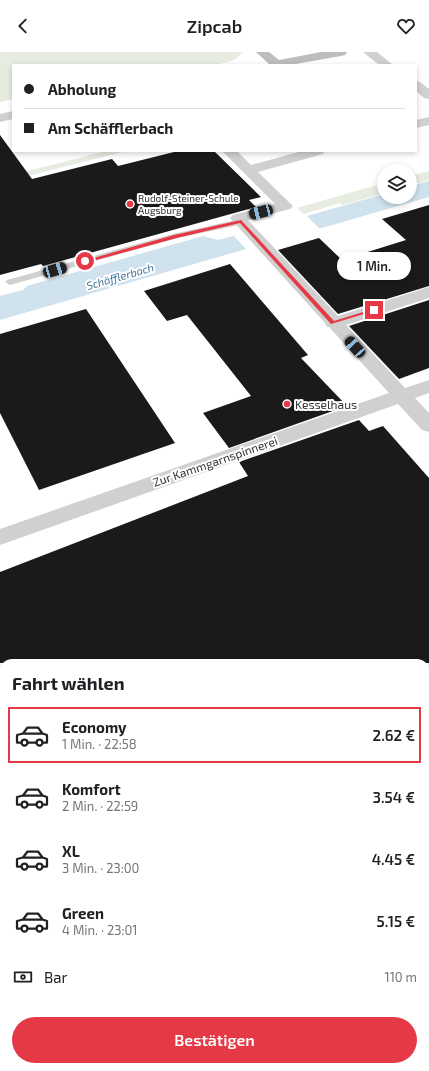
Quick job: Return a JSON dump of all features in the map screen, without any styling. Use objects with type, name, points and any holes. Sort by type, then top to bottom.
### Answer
[{"type":"street","points":[[262,52],[275,60],[290,62],[341,52]]},
{"type":"street","points":[[369,52],[386,64]]},
{"type":"street","points":[[417,86],[429,95]]},
{"type":"street","points":[[0,118],[12,115]]},
{"type":"street","points":[[417,124],[429,121]]},
{"type":"street","points":[[230,152],[285,206],[238,218],[400,396],[426,418]]},
{"type":"street","points":[[249,170],[314,152]]},
{"type":"street","points":[[333,323],[429,292]]},
{"type":"street","name":"Zur Kammgarnspinnerei","points":[[1,537],[429,386]]},
{"type":"lane","points":[[10,282],[176,236],[241,222]]},
{"type":"shaded area","points":[[0,52],[242,52],[237,58],[218,64],[12,64],[12,99],[0,102]]},
{"type":"shaded area","points":[[103,152],[123,152],[0,183],[0,178]]},
{"type":"shaded area","points":[[429,171],[429,180],[417,183],[417,174]]},
{"type":"shaded area","points":[[377,185],[377,195],[343,205],[340,203],[304,214],[297,208]]},
{"type":"water","points":[[429,181],[429,197],[417,200],[417,184]]},
{"type":"water","points":[[377,196],[377,204],[405,204],[322,228],[319,228],[307,216]]},
{"type":"water","name":"Schäfflerbach","points":[[203,236],[218,240],[234,236],[246,249],[0,320],[0,296],[23,290],[27,286]]},
{"type":"building","name":"Rudolf-Steiner-Schule Augsburg","points":[[0,135],[32,179],[112,159],[118,166],[174,152],[215,152],[261,197],[249,200],[256,207],[43,266],[41,264],[0,275]]},
{"type":"building","points":[[429,205],[429,286],[338,314],[278,250],[319,238],[342,260],[406,240],[382,219]]},
{"type":"building","points":[[230,264],[308,355],[301,358],[347,406],[229,448],[203,413],[251,396],[187,315],[167,321],[144,291]]},
{"type":"building","points":[[429,300],[429,368],[399,379],[349,326]]},
{"type":"building","points":[[86,309],[175,443],[39,490],[0,413],[0,334]]},
{"type":"building","points":[[359,420],[369,431],[383,426],[429,478],[429,659],[0,659],[0,572],[248,476],[239,462]]},
{"type":"place","name":"Rudolf-Steiner-Schule Augsburg","points":[[130,204]]},
{"type":"place","name":"Kesselhaus","points":[[287,404]]},
{"type":"route","points":[[85,261],[176,236],[241,222],[333,323],[374,310]]}]
